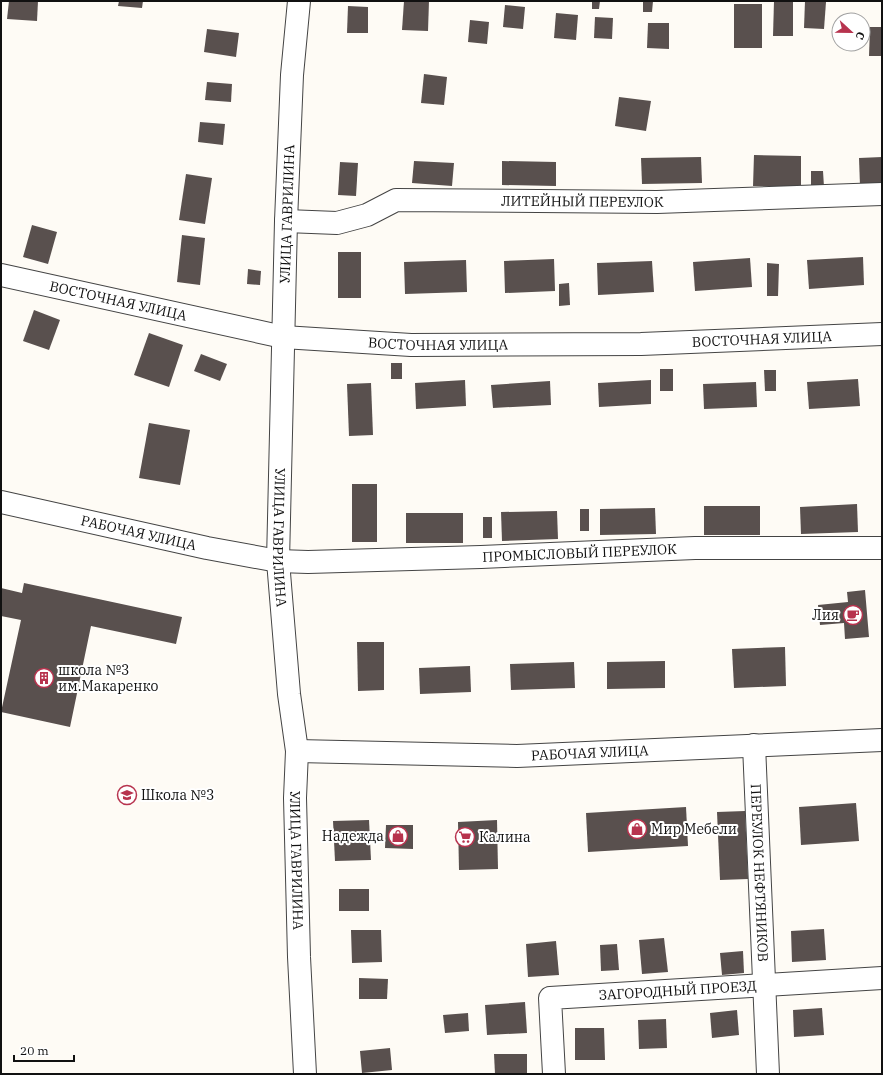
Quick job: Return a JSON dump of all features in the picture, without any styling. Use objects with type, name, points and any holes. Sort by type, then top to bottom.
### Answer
[{"type":"street","name":"УЛИЦА ГАВРИЛИНА","points":[[299,1],[292,75],[286,221],[278,561],[288,694],[297,750],[295,798],[299,957],[305,1074]]},
{"type":"street","name":"ЛИТЕЙНЫЙ ПЕРЕУЛОК","points":[[286,221],[337,222],[367,215],[396,200],[657,202],[882,194]]},
{"type":"street","name":"ВОСТОЧНАЯ УЛИЦА","points":[[1,275],[283,337],[411,345],[633,344],[882,334]]},
{"type":"street","name":"РАБОЧАЯ УЛИЦА","points":[[1,502],[207,548],[278,561]]},
{"type":"street","name":"ПРОМЫСЛОВЫЙ ПЕРЕУЛОК","points":[[278,561],[308,562],[695,548],[882,548]]},
{"type":"street","name":"РАБОЧАЯ УЛИЦА","points":[[297,750],[517,756],[882,740]]},
{"type":"street","name":"ПЕРЕУЛОК НЕФТЯНИКОВ","points":[[754,745],[763,986],[768,1074]]},
{"type":"street","name":"ЗАГОРОДНЫЙ ПРОЕЗД","points":[[554,1074],[550,998],[882,978]]},
{"type":"building","points":[[9,1],[38,1],[37,21],[7,19]]},
{"type":"building","points":[[119,1],[143,1],[142,8],[118,6]]},
{"type":"building","points":[[404,1],[429,1],[428,31],[402,30]]},
{"type":"building","points":[[592,1],[600,1],[599,9],[592,9]]},
{"type":"building","points":[[643,1],[653,1],[652,12],[643,12]]},
{"type":"building","points":[[774,1],[793,1],[793,36],[773,36]]},
{"type":"building","points":[[805,1],[826,2],[824,29],[804,28]]},
{"type":"building","points":[[734,4],[762,4],[762,48],[734,48]]},
{"type":"building","points":[[505,5],[525,7],[523,29],[503,27]]},
{"type":"building","points":[[348,6],[368,7],[368,33],[347,33]]},
{"type":"building","points":[[556,13],[578,15],[576,40],[554,38]]},
{"type":"building","points":[[595,17],[613,18],[612,39],[594,38]]},
{"type":"building","points":[[470,20],[489,22],[487,44],[468,42]]},
{"type":"building","points":[[648,23],[669,23],[669,49],[647,48]]},
{"type":"building","points":[[871,27],[882,27],[882,56],[869,56],[869,52],[871,52]]},
{"type":"building","points":[[207,29],[239,33],[236,57],[204,52]]},
{"type":"building","points":[[424,74],[447,77],[444,105],[421,103]]},
{"type":"building","points":[[207,82],[232,84],[231,102],[205,100]]},
{"type":"building","points":[[619,97],[651,101],[646,131],[615,126]]},
{"type":"building","points":[[200,122],[225,124],[223,145],[198,142]]},
{"type":"building","points":[[754,155],[801,156],[801,186],[753,186]]},
{"type":"building","points":[[701,157],[702,183],[642,184],[641,158]]},
{"type":"building","points":[[882,157],[882,185],[860,186],[859,158]]},
{"type":"building","points":[[414,161],[454,163],[452,186],[412,183]]},
{"type":"building","points":[[502,161],[556,162],[556,186],[502,185]]},
{"type":"building","points":[[340,162],[358,163],[356,196],[338,195]]},
{"type":"building","points":[[811,171],[823,171],[824,187],[811,187]]},
{"type":"building","points":[[186,174],[212,178],[205,224],[179,220]]},
{"type":"building","points":[[32,225],[57,232],[48,264],[23,257]]},
{"type":"building","points":[[182,235],[205,238],[200,285],[177,282]]},
{"type":"building","points":[[338,252],[361,252],[361,298],[338,298]]},
{"type":"building","points":[[863,257],[864,285],[809,289],[807,260]]},
{"type":"building","points":[[750,258],[752,287],[695,291],[693,262]]},
{"type":"building","points":[[554,259],[555,291],[505,293],[504,261]]},
{"type":"building","points":[[466,260],[467,292],[405,294],[404,262]]},
{"type":"building","points":[[652,261],[654,292],[598,295],[597,263]]},
{"type":"building","points":[[767,263],[779,264],[778,296],[767,296]]},
{"type":"building","points":[[248,269],[261,271],[260,285],[247,284]]},
{"type":"building","points":[[569,283],[570,305],[559,306],[559,284]]},
{"type":"building","points":[[34,310],[60,320],[49,350],[23,341]]},
{"type":"building","points":[[149,333],[183,345],[169,387],[134,375]]},
{"type":"building","points":[[201,354],[227,364],[220,381],[194,371]]},
{"type":"building","points":[[391,363],[402,363],[402,379],[391,379]]},
{"type":"building","points":[[660,369],[673,369],[673,391],[660,391]]},
{"type":"building","points":[[764,370],[776,370],[776,391],[765,391]]},
{"type":"building","points":[[858,379],[860,406],[809,409],[807,382]]},
{"type":"building","points":[[465,380],[466,406],[416,409],[415,383]]},
{"type":"building","points":[[651,380],[651,404],[599,407],[598,383]]},
{"type":"building","points":[[550,381],[551,405],[493,408],[491,385]]},
{"type":"building","points":[[756,382],[757,407],[704,409],[703,384]]},
{"type":"building","points":[[371,383],[373,435],[349,436],[347,384]]},
{"type":"building","points":[[149,423],[190,430],[180,485],[139,478]]},
{"type":"building","points":[[352,484],[377,484],[377,542],[352,542]]},
{"type":"building","points":[[857,504],[858,532],[801,534],[800,507]]},
{"type":"building","points":[[704,506],[760,506],[760,535],[704,535]]},
{"type":"building","points":[[655,508],[656,534],[600,535],[600,509]]},
{"type":"building","points":[[580,509],[589,509],[589,531],[580,531]]},
{"type":"building","points":[[557,511],[558,539],[502,541],[501,512]]},
{"type":"building","points":[[406,513],[463,513],[463,543],[406,543]]},
{"type":"building","points":[[483,517],[492,517],[492,538],[483,538]]},
{"type":"building","name":"школа №3 им.Макаренко","points":[[24,583],[182,617],[176,644],[91,626],[70,727],[1,712],[21,620],[1,616],[1,588],[22,593]]},
{"type":"building","points":[[865,590],[869,637],[845,639],[844,623],[820,625],[818,605],[848,602],[847,592]]},
{"type":"building","points":[[357,642],[384,642],[384,690],[358,691]]},
{"type":"building","points":[[785,647],[786,686],[734,688],[732,649]]},
{"type":"building","points":[[665,661],[665,688],[607,689],[607,662]]},
{"type":"building","points":[[574,662],[575,688],[511,690],[510,664]]},
{"type":"building","points":[[470,666],[471,692],[420,694],[419,668]]},
{"type":"building","points":[[856,803],[859,841],[801,845],[799,807]]},
{"type":"building","name":"Мир Мебели","points":[[686,807],[688,846],[588,852],[586,813]]},
{"type":"building","points":[[745,811],[748,879],[720,880],[717,812]]},
{"type":"building","points":[[369,820],[371,860],[335,861],[333,821]]},
{"type":"building","points":[[497,820],[498,869],[459,870],[458,822]]},
{"type":"building","points":[[386,825],[413,825],[413,849],[385,848]]},
{"type":"building","points":[[339,889],[369,889],[369,911],[339,911]]},
{"type":"building","points":[[824,929],[826,960],[792,962],[791,931]]},
{"type":"building","points":[[351,930],[381,930],[382,962],[352,963]]},
{"type":"building","points":[[664,938],[668,972],[642,974],[639,940]]},
{"type":"building","points":[[556,941],[559,975],[528,977],[526,944]]},
{"type":"building","points":[[617,944],[619,970],[601,971],[600,945]]},
{"type":"building","points":[[743,951],[744,973],[722,975],[720,953]]},
{"type":"building","points":[[359,978],[388,979],[387,999],[359,999]]},
{"type":"building","points":[[525,1002],[527,1033],[487,1035],[485,1005]]},
{"type":"building","points":[[822,1008],[824,1035],[794,1037],[793,1010]]},
{"type":"building","points":[[737,1010],[739,1035],[712,1038],[710,1013]]},
{"type":"building","points":[[468,1013],[469,1031],[445,1033],[443,1015]]},
{"type":"building","points":[[666,1019],[667,1048],[639,1049],[638,1020]]},
{"type":"building","points":[[575,1028],[604,1028],[605,1060],[575,1060]]},
{"type":"building","points":[[390,1048],[392,1070],[362,1073],[360,1051]]},
{"type":"building","points":[[494,1054],[527,1054],[527,1074],[495,1074]]},
{"type":"place","name":"Лия","points":[[853,615]]},
{"type":"place","name":"школа №3 им.Макаренко","points":[[44,678]]},
{"type":"place","name":"Школа №3","points":[[127,795]]},
{"type":"place","name":"Мир Мебели","points":[[637,829]]},
{"type":"place","name":"Надежда","points":[[398,836]]},
{"type":"place","name":"Калина","points":[[465,837]]}]
